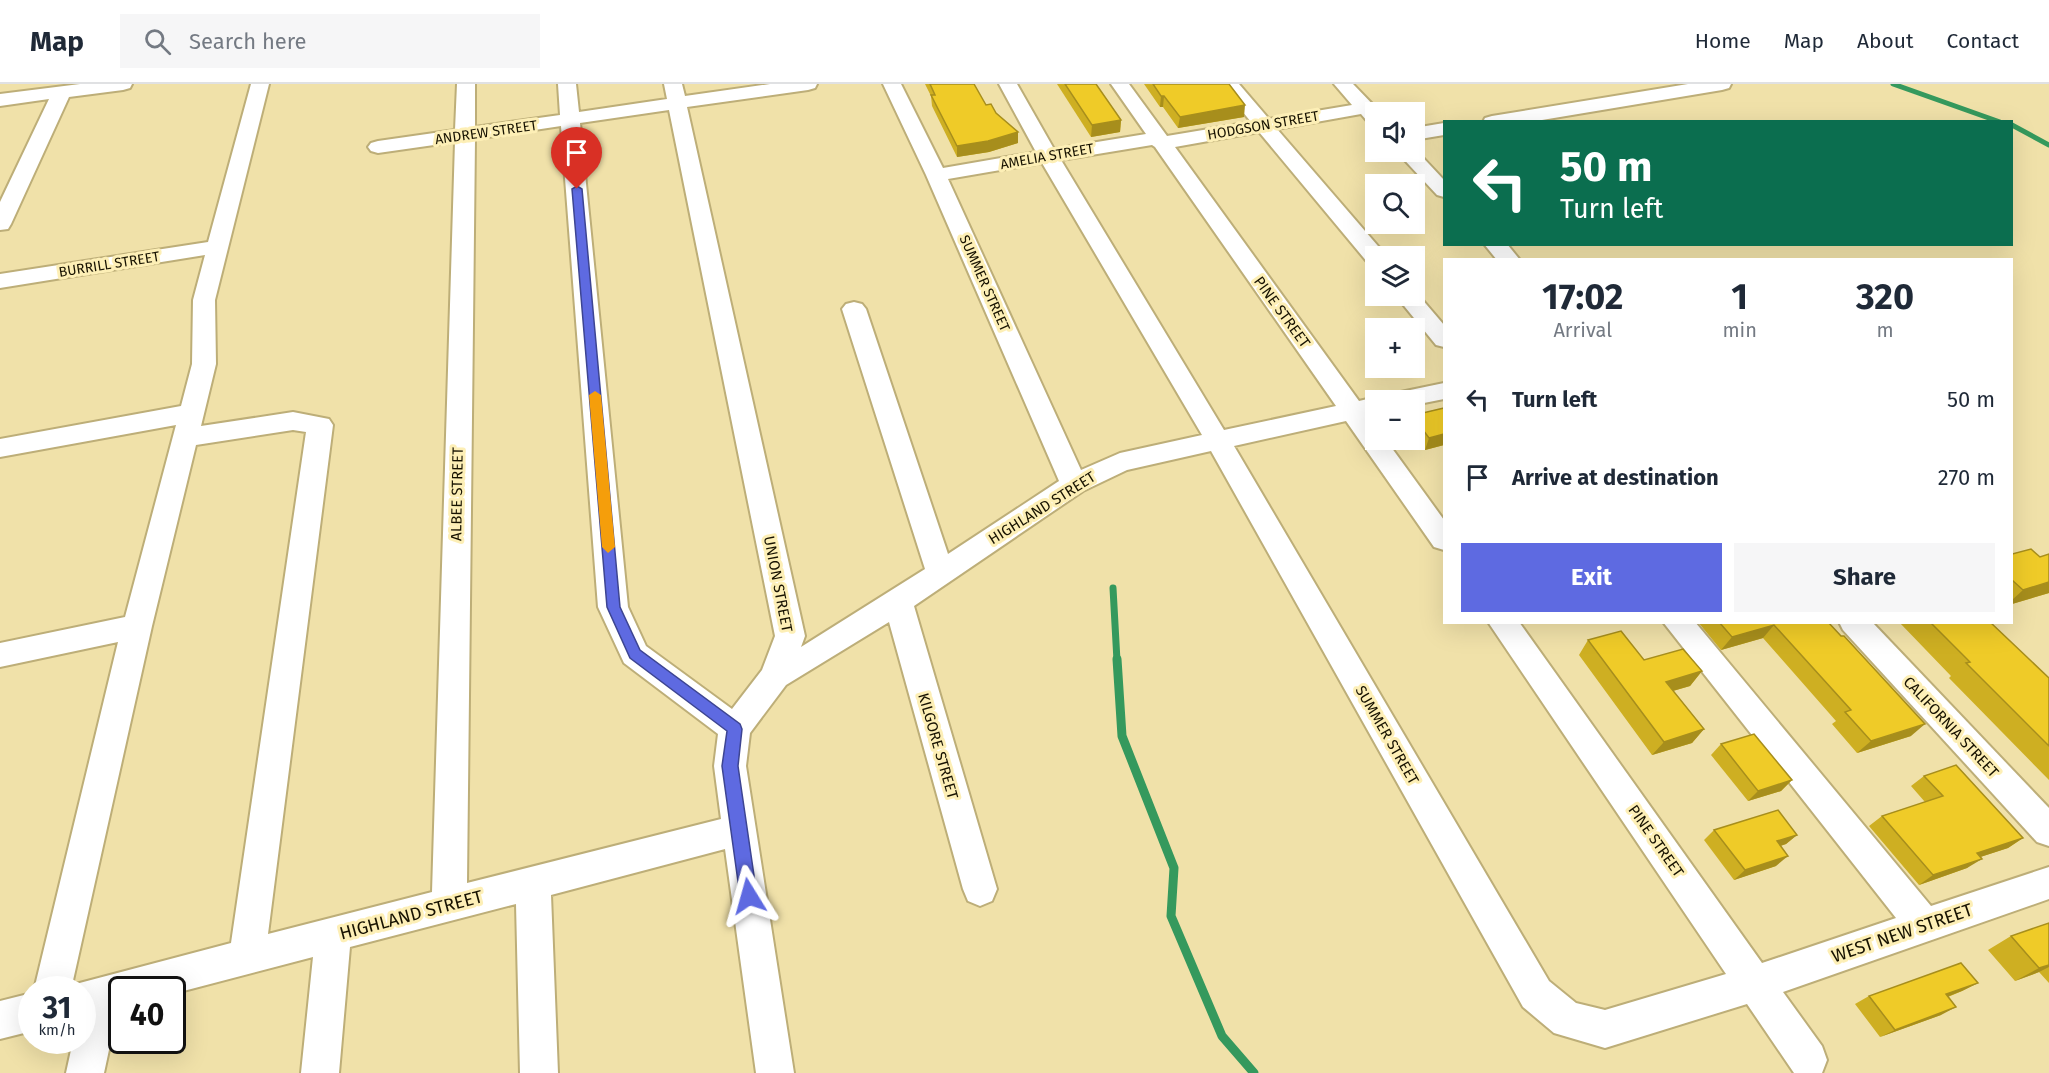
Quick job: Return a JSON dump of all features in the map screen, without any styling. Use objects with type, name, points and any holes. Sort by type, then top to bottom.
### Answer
[{"type":"street","points":[[0,100],[123,84]]},
{"type":"street","points":[[55,976],[137,626],[190,425],[204,364],[204,300],[260,84]]},
{"type":"street","name":"ALBEE STREET","points":[[448,904],[466,84]]},
{"type":"street","points":[[567,84],[614,607],[635,654],[735,729]]},
{"type":"street","name":"ANDREW STREET","points":[[378,147],[570,119],[675,94],[808,84]]},
{"type":"street","name":"SUMMER STREET","points":[[892,84],[936,175],[1074,484]]},
{"type":"street","name":"SUMMER STREET","points":[[1008,84],[1048,156],[1218,441],[1536,994],[1566,1020]]},
{"type":"street","name":"PINE STREET","points":[[1120,84],[1159,140],[1364,408],[1443,538]]},
{"type":"street","points":[[1229,84],[1366,246]]},
{"type":"street","points":[[1343,84],[1365,108]]},
{"type":"street","points":[[1504,120],[1722,84]]},
{"type":"street","points":[[0,224],[62,92]]},
{"type":"street","name":"UNION STREET","points":[[675,94],[790,636],[775,676],[735,729],[730,766],[775,1073]]},
{"type":"street","name":"HODGSON STREET","points":[[1159,140],[1365,114]]},
{"type":"street","points":[[1425,132],[1443,129]]},
{"type":"street","name":"AMELIA STREET","points":[[936,175],[1159,140]]},
{"type":"street","points":[[1416,162],[1443,190]]},
{"type":"street","points":[[1497,246],[1507,258]]},
{"type":"street","name":"BURRILL STREET","points":[[0,281],[217,247]]},
{"type":"street","points":[[1415,306],[1443,339]]},
{"type":"street","points":[[854,309],[940,574]]},
{"type":"street","points":[[1425,395],[1443,391]]},
{"type":"street","name":"HIGHLAND STREET","points":[[775,676],[822,650],[898,602],[1074,484],[1120,462],[1364,408]]},
{"type":"street","points":[[0,448],[190,425],[292,421],[320,425],[247,956]]},
{"type":"street","name":"KILGORE STREET","points":[[898,602],[980,889]]},
{"type":"street","name":"PINE STREET","points":[[1503,624],[1808,1060]]},
{"type":"street","points":[[1679,624],[1924,925]]},
{"type":"street","name":"CALIFORNIA STREET","points":[[1854,624],[2049,831]]},
{"type":"street","points":[[0,655],[137,626]]},
{"type":"street","name":"HIGHLAND STREET","points":[[96,996],[739,830]]},
{"type":"street","name":"WEST NEW STREET","points":[[1566,1020],[1605,1029],[1756,983],[2049,883]]},
{"type":"street","points":[[533,884],[539,1073]]},
{"type":"street","points":[[320,1073],[333,936]]},
{"type":"street","points":[[0,1020],[18,1016]]},
{"type":"street","points":[[85,1073],[87,1054]]},
{"type":"building","points":[[930,84],[974,84],[986,105],[991,104],[996,113],[1018,132],[988,141],[957,146],[931,95],[935,95]]},
{"type":"building","points":[[1065,84],[1096,84],[1121,120],[1092,125]]},
{"type":"building","points":[[1153,84],[1229,84],[1245,105],[1180,117]]},
{"type":"building","points":[[1443,408],[1443,434],[1429,438],[1425,433],[1425,412]]},
{"type":"building","points":[[2031,549],[2040,557],[2049,554],[2049,582],[2023,590],[2013,581],[2013,554]]},
{"type":"building","points":[[1721,624],[1830,624],[1841,636],[1844,636],[1925,724],[1871,741],[1845,712],[1851,710],[1774,625],[1732,637]]},
{"type":"building","points":[[1932,624],[1992,624],[2049,678],[2049,746],[1966,663],[1970,662]]},
{"type":"building","points":[[1621,631],[1644,660],[1683,649],[1702,671],[1666,682],[1704,729],[1664,742],[1588,640]]},
{"type":"building","points":[[1754,734],[1792,780],[1758,791],[1721,744]]},
{"type":"building","points":[[1956,765],[2023,838],[1977,853],[1982,859],[1933,875],[1882,816],[1943,796],[1924,776]]},
{"type":"building","points":[[1778,810],[1797,835],[1777,841],[1788,856],[1745,870],[1714,830]]},
{"type":"building","points":[[2049,923],[2049,965],[2039,968],[2011,936]]},
{"type":"building","points":[[1961,963],[1978,983],[1946,994],[1956,1007],[1895,1030],[1869,996]]},
{"type":"waterway","points":[[1893,84],[1994,120]]},
{"type":"waterway","points":[[2013,126],[2049,145]]},
{"type":"waterway","points":[[1113,588],[1117,661]]},
{"type":"waterway","points":[[1117,659],[1122,736],[1174,868],[1171,916],[1222,1036],[1254,1073]]},
{"type":"slow traffic","points":[[595,395],[608,547]]},
{"type":"route","points":[[577,189],[614,607],[635,654],[735,729],[730,766],[749,896]]}]
